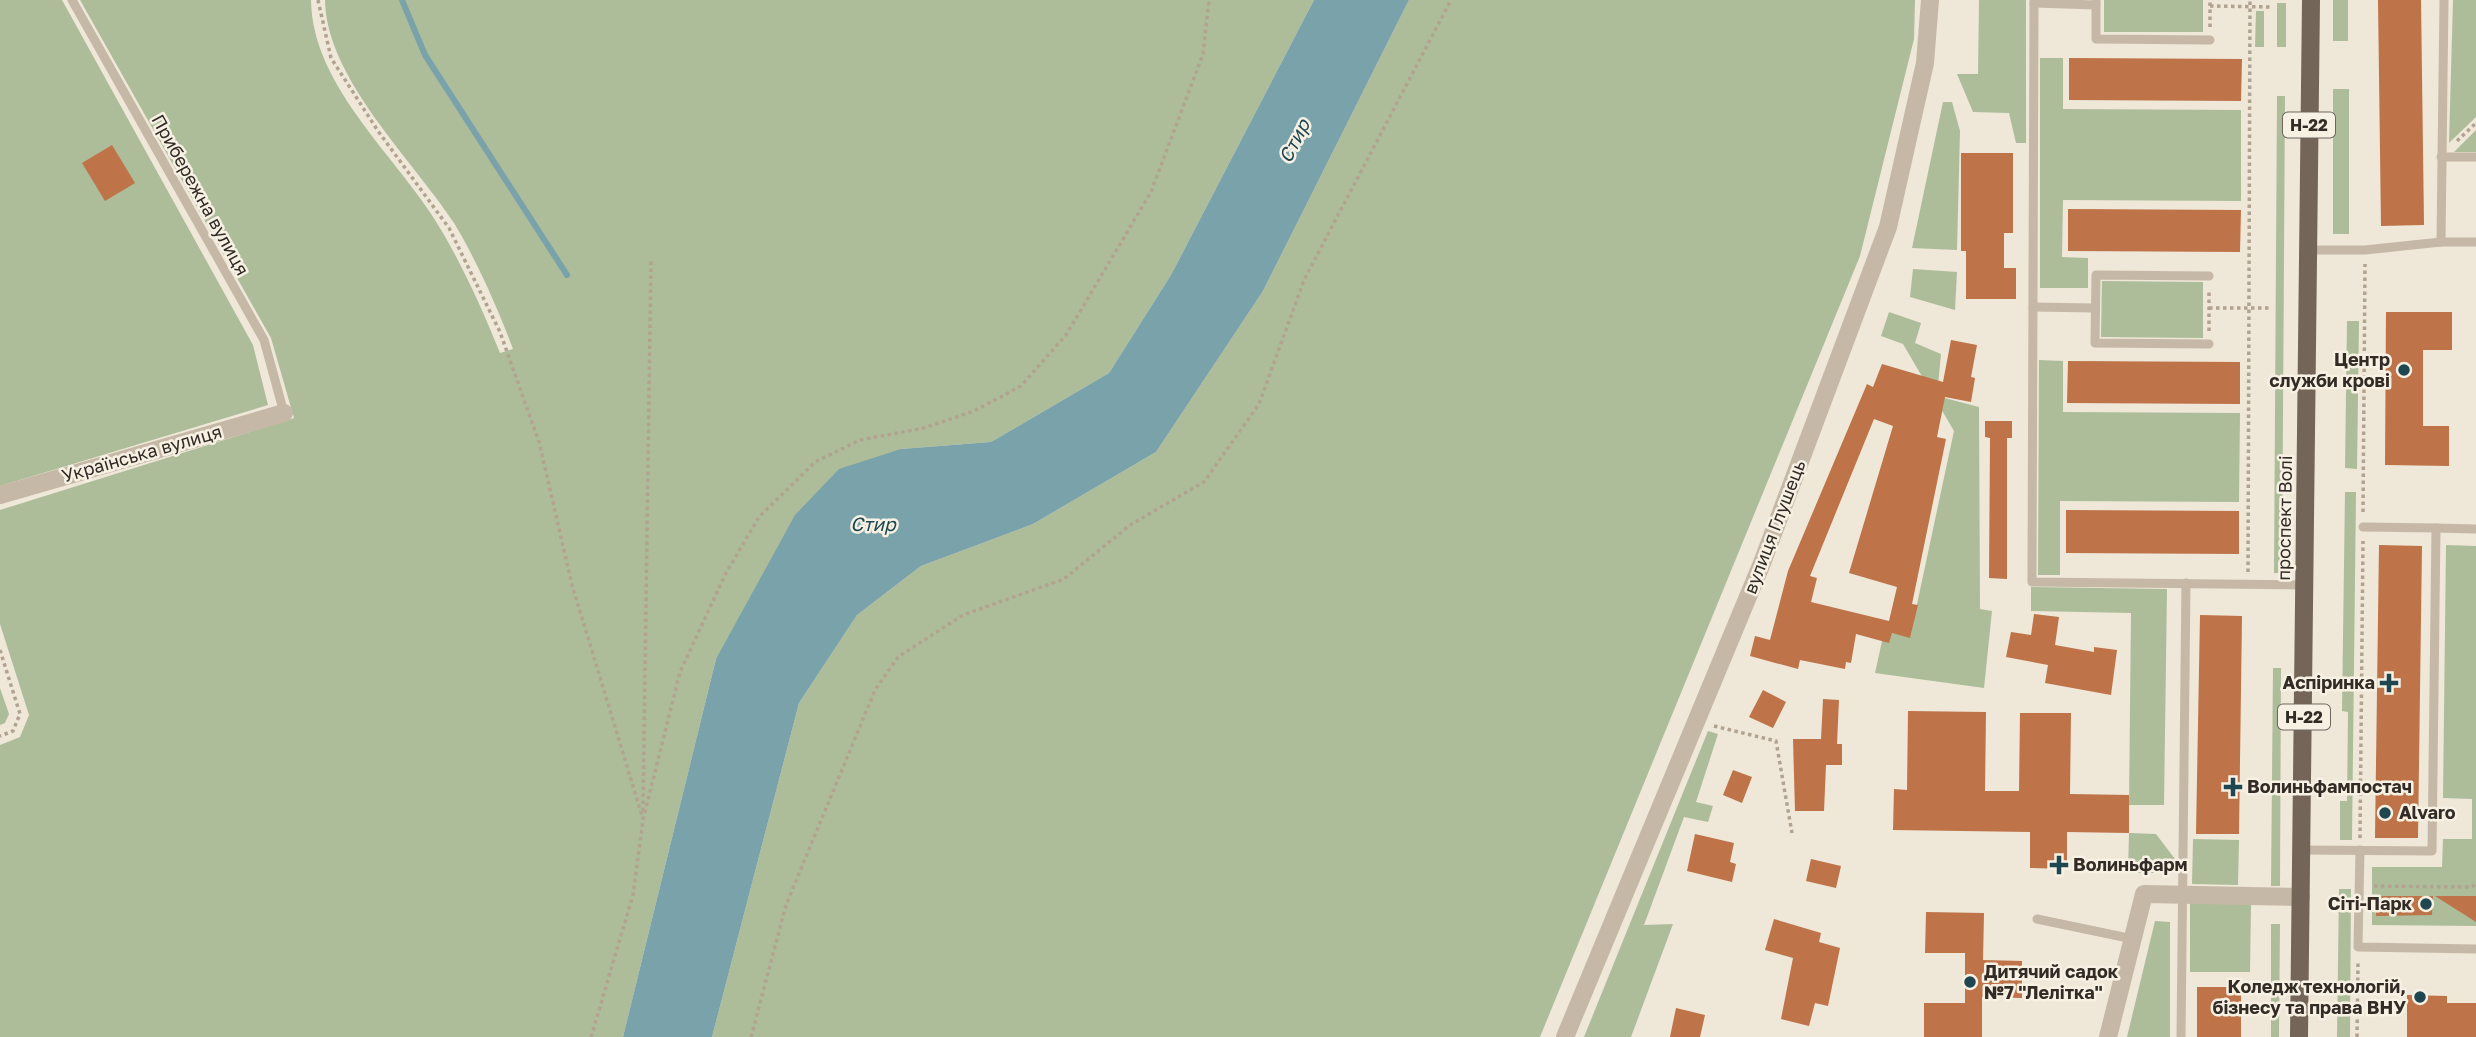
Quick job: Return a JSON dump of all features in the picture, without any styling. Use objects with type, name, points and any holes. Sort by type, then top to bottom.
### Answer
[{"type":"main road","name":"проспект Волі","points":[[2299,1037],[2311,0]]},
{"type":"street","name":"вулиця Глушець","points":[[1565,1037],[1762,563],[1888,228],[1925,63],[1930,0]]},
{"type":"street","name":"Українська вулиця","points":[[0,495],[284,413]]},
{"type":"street","points":[[2108,1037],[2144,894],[2301,897]]},
{"type":"lane","name":"Прибережна вулиця","points":[[72,0],[264,340],[284,413]]},
{"type":"lane","points":[[2441,242],[2444,0]]},
{"type":"lane","points":[[2210,40],[2096,39],[2096,2],[2034,2],[2032,582],[2305,585]]},
{"type":"lane","points":[[2441,158],[2476,157]]},
{"type":"lane","points":[[2307,250],[2365,250],[2441,242],[2476,242]]},
{"type":"lane","points":[[2209,276],[2096,275],[2095,308],[2095,343],[2209,344]]},
{"type":"lane","points":[[2033,307],[2095,308]]},
{"type":"lane","points":[[2363,527],[2476,529]]},
{"type":"lane","points":[[2302,850],[2432,851],[2436,528]]},
{"type":"lane","points":[[2181,1037],[2186,583]]},
{"type":"lane","points":[[2360,850],[2358,947],[2476,949]]},
{"type":"lane","points":[[2038,919],[2133,939]]},
{"type":"path","points":[[318,0],[331,58],[378,131],[449,228],[500,332],[539,442],[572,585],[643,820]]},
{"type":"path","points":[[591,1037],[633,895],[643,820],[680,672],[726,573],[759,517],[815,462],[860,440],[924,428],[974,411],[1021,386],[1066,335],[1151,192],[1203,54],[1209,0]]},
{"type":"path","points":[[751,1037],[786,905],[883,679],[898,657],[962,615],[1064,579],[1130,525],[1204,482],[1259,404],[1304,280],[1451,0]]},
{"type":"path","points":[[2210,0],[2210,6],[2271,7]]},
{"type":"path","points":[[2248,584],[2250,0]]},
{"type":"path","points":[[2360,850],[2365,250]]},
{"type":"path","points":[[643,820],[651,259]]},
{"type":"path","points":[[2209,344],[2209,308],[2269,308]]},
{"type":"path","points":[[0,650],[20,714],[13,731],[0,736]]},
{"type":"path","points":[[1695,721],[1776,741],[1792,833]]},
{"type":"path","points":[[2360,886],[2471,887],[2476,884]]},
{"type":"path","points":[[2357,1037],[2358,947]]},
{"type":"green space","points":[[0,0],[62,0],[253,345],[268,405],[0,486]]},
{"type":"green space","points":[[80,0],[311,0],[315,33],[326,64],[342,94],[426,206],[443,233],[474,292],[500,353],[513,349],[478,268],[454,223],[355,88],[329,29],[325,0],[1314,0],[1171,275],[1109,373],[991,442],[901,449],[716,659],[623,1037],[0,1037],[0,745],[20,737],[29,715],[0,624],[0,510],[294,418],[271,338]]},
{"type":"green space","points":[[1409,0],[1915,0],[1914,39],[1860,256],[1540,1037],[712,1037],[799,703],[857,615],[921,566],[1033,524],[1156,452],[1263,291]]},
{"type":"green space","points":[[1979,0],[2026,0],[2026,143],[2016,143],[2009,113],[1973,112],[1957,74],[1978,74]]},
{"type":"green space","points":[[2104,0],[2203,0],[2203,32],[2104,32]]},
{"type":"green space","points":[[2333,0],[2348,0],[2348,41],[2333,41]]},
{"type":"green space","points":[[2453,0],[2476,0],[2476,117],[2449,143]]},
{"type":"green space","points":[[2277,3],[2286,3],[2286,47],[2277,47]]},
{"type":"green space","points":[[2256,11],[2264,11],[2264,47],[2255,47]]},
{"type":"green space","points":[[2040,58],[2063,58],[2063,109],[2241,110],[2241,201],[2063,200],[2062,257],[2088,258],[2088,288],[2040,288]]},
{"type":"green space","points":[[2333,89],[2349,89],[2349,234],[2333,234]]},
{"type":"green space","points":[[2277,96],[2285,96],[2282,573],[2274,573]]},
{"type":"green space","points":[[1943,102],[1952,102],[1960,131],[1957,250],[1912,248]]},
{"type":"green space","points":[[2476,130],[2476,152],[2454,152]]},
{"type":"green space","points":[[1913,269],[1957,272],[1955,310],[1910,297]]},
{"type":"green space","points":[[2102,281],[2203,282],[2203,338],[2101,337]]},
{"type":"green space","points":[[1889,312],[1921,323],[1915,343],[1941,354],[1937,396],[1979,407],[1980,609],[1992,611],[1984,688],[1875,673],[1882,641],[1892,633],[1910,637],[1954,431],[1903,344],[1881,336]]},
{"type":"green space","points":[[2347,321],[2359,321],[2357,469],[2345,468]]},
{"type":"green space","points":[[2039,360],[2063,361],[2063,412],[2240,413],[2239,502],[2060,501],[2060,575],[2038,575]]},
{"type":"green space","points":[[2345,492],[2356,492],[2352,840],[2340,840],[2340,801],[2347,801],[2348,712],[2342,711]]},
{"type":"green space","points":[[2446,545],[2476,546],[2476,926],[2372,925],[2372,867],[2442,867],[2443,839],[2472,839],[2472,799],[2443,798]]},
{"type":"green space","points":[[2031,587],[2167,589],[2164,805],[2129,805],[2131,613],[2031,611]]},
{"type":"green space","points":[[2273,668],[2281,668],[2280,886],[2271,886]]},
{"type":"green space","points":[[0,688],[9,714],[5,723],[0,725]]},
{"type":"green space","points":[[1708,731],[1718,734],[1696,802],[1713,806],[1708,822],[1684,817],[1644,925],[1673,924],[1631,1037],[1584,1037]]},
{"type":"green space","points":[[2129,833],[2156,834],[2175,859],[2175,873],[2128,873]]},
{"type":"green space","points":[[2193,839],[2239,840],[2238,885],[2192,884]]},
{"type":"green space","points":[[2339,889],[2351,889],[2350,1037],[2337,1037]]},
{"type":"green space","points":[[2190,903],[2251,904],[2250,972],[2190,972]]},
{"type":"green space","points":[[2155,921],[2170,922],[2170,1037],[2127,1037]]},
{"type":"green space","points":[[2271,924],[2280,924],[2279,1037],[2271,1037]]},
{"type":"water","name":"Стир","points":[[1314,0],[1409,0],[1263,291],[1156,452],[1033,524],[921,566],[857,615],[799,703],[712,1037],[623,1037],[716,659],[795,515],[839,469],[901,449],[991,442],[1109,373],[1171,275]]},
{"type":"building","points":[[2378,0],[2421,0],[2424,225],[2381,226]]},
{"type":"building","points":[[2069,58],[2242,59],[2241,101],[2069,100]]},
{"type":"building","points":[[112,145],[135,183],[105,201],[82,163]]},
{"type":"building","points":[[1961,153],[2013,153],[2013,233],[2004,233],[2004,268],[2016,268],[2016,299],[1966,299],[1966,251],[1961,251]]},
{"type":"building","points":[[2068,209],[2241,210],[2240,252],[2068,251]]},
{"type":"building","name":"Центр служби крові","points":[[2386,312],[2452,312],[2452,350],[2423,350],[2423,426],[2449,426],[2449,466],[2385,465]]},
{"type":"building","points":[[1951,340],[1977,345],[1971,377],[1975,378],[1971,402],[1945,397],[1937,437],[1946,439],[1912,604],[1918,605],[1910,638],[1892,633],[1889,643],[1856,634],[1851,663],[1846,662],[1845,669],[1800,660],[1798,669],[1750,656],[1755,636],[1770,640],[1788,571],[1867,384],[1873,387],[1882,364],[1943,382]],"holes":[[[1874,419],[1893,426],[1849,573],[1897,587],[1889,621],[1811,602],[1817,578],[1810,576]]]},
{"type":"building","points":[[2068,361],[2240,362],[2240,404],[2067,403]]},
{"type":"building","points":[[1985,421],[2012,421],[2012,438],[2007,438],[2007,579],[1989,578],[1990,438],[1985,437]]},
{"type":"building","points":[[2066,510],[2239,511],[2239,554],[2066,553]]},
{"type":"building","points":[[2379,545],[2422,546],[2418,838],[2375,838]]},
{"type":"building","points":[[2034,614],[2059,617],[2055,645],[2094,652],[2094,647],[2117,650],[2111,695],[2045,683],[2048,665],[2006,657],[2011,632],[2031,635]]},
{"type":"building","points":[[2200,615],[2242,616],[2239,834],[2196,834]]},
{"type":"building","points":[[1763,690],[1786,702],[1773,728],[1749,717]]},
{"type":"building","points":[[1823,699],[1839,700],[1837,744],[1842,744],[1842,765],[1826,765],[1824,811],[1795,811],[1793,739],[1821,739]]},
{"type":"building","points":[[1908,711],[1986,712],[1985,791],[2019,791],[2020,713],[2071,713],[2070,794],[2129,795],[2129,833],[2067,832],[2067,869],[2030,868],[2030,832],[1893,830],[1894,789],[1907,790]]},
{"type":"building","points":[[1733,770],[1752,777],[1742,803],[1723,795]]},
{"type":"building","points":[[1695,834],[1734,843],[1730,862],[1736,864],[1732,882],[1687,871]]},
{"type":"building","points":[[1811,859],[1841,866],[1836,888],[1806,881]]},
{"type":"building","name":"Сіті-Парк","points":[[2376,896],[2433,896],[2432,915],[2376,916]]},
{"type":"building","points":[[2435,896],[2476,896],[2476,922]]},
{"type":"building","points":[[1926,912],[1984,913],[1983,960],[2022,961],[2022,998],[1982,997],[1982,1037],[1924,1037],[1924,1003],[1965,1003],[1965,953],[1925,953]]},
{"type":"building","points":[[1774,919],[1821,933],[1819,942],[1840,948],[1828,1006],[1815,1003],[1809,1026],[1781,1019],[1793,958],[1765,950]]},
{"type":"building","points":[[2197,987],[2241,987],[2241,1037],[2197,1037]]},
{"type":"building","points":[[2407,995],[2447,996],[2447,1003],[2476,1003],[2476,1037],[2407,1037]]},
{"type":"building","points":[[1676,1008],[1705,1015],[1700,1037],[1670,1037]]},
{"type":"waterway","points":[[402,0],[425,55],[567,275]]},
{"type":"place","name":"Центр служби крові","points":[[2404,370]]},
{"type":"place","name":"Аспіринка","points":[[2389,683]]},
{"type":"place","name":"Волиньфампостач","points":[[2233,787]]},
{"type":"place","name":"Alvaro","points":[[2385,813]]},
{"type":"place","name":"Волиньфарм","points":[[2059,865]]},
{"type":"place","name":"Сіті-Парк","points":[[2426,904]]},
{"type":"place","name":"Дитячий садок №7 \"Лелітка\"","points":[[1970,982]]},
{"type":"place","name":"Коледж технологій, бізнесу та права ВНУ","points":[[2420,997]]}]
